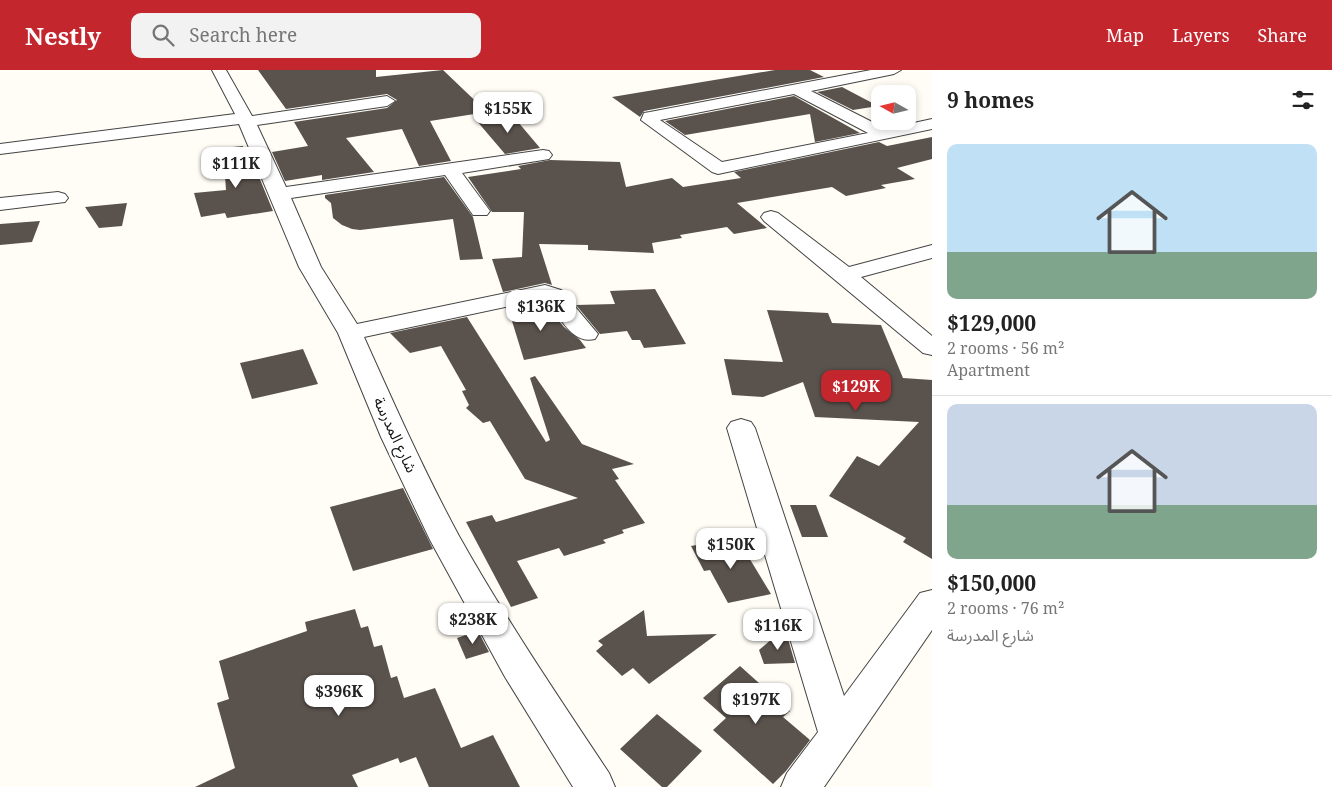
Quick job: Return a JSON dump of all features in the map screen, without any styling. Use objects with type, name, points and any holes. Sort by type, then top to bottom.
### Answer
[{"type":"street","name":"شارع المدرسة","points":[[219,70],[246,120],[280,194],[310,267],[350,333],[395,437],[446,540],[518,666],[595,787]]},
{"type":"street","points":[[894,70],[650,117],[648,120],[718,168],[932,124]]},
{"type":"street","points":[[794,88],[884,135]]},
{"type":"street","points":[[0,150],[387,101]]},
{"type":"street","points":[[280,194],[543,155]]},
{"type":"street","points":[[450,169],[480,211]]},
{"type":"street","points":[[0,204],[58,198]]},
{"type":"street","points":[[771,217],[845,275],[932,348]]},
{"type":"street","points":[[845,275],[932,251]]},
{"type":"street","points":[[350,333],[545,292],[553,295],[586,334]]},
{"type":"street","points":[[741,428],[837,733]]},
{"type":"street","points":[[801,787],[837,733],[932,602]]},
{"type":"building","points":[[258,70],[376,70],[376,77],[443,70],[487,112],[430,121],[451,161],[419,166],[402,129],[346,138],[374,172],[322,180],[322,175],[285,181],[272,152],[308,146],[294,122],[387,108],[397,100],[387,94],[286,109]]},
{"type":"building","points":[[775,70],[810,70],[824,77],[644,111],[640,117],[612,97]]},
{"type":"building","points":[[842,87],[871,102],[871,107],[853,110],[817,92]]},
{"type":"building","points":[[794,96],[860,133],[815,142],[810,114],[685,135],[665,121]]},
{"type":"building","points":[[501,115],[513,116],[540,148],[505,154],[476,120]]},
{"type":"building","points":[[932,137],[932,159],[897,168],[915,179],[881,185],[886,188],[846,196],[832,187],[737,203],[767,228],[734,234],[727,227],[680,235],[682,238],[652,243],[654,253],[588,250],[588,245],[539,244],[552,285],[545,283],[503,292],[492,259],[522,257],[524,212],[492,212],[468,177],[521,169],[518,166],[550,160],[620,162],[626,187],[672,178],[683,187],[741,178],[734,172],[879,142],[887,146]]},
{"type":"building","points":[[243,146],[244,156],[250,155],[273,211],[227,218],[225,213],[201,217],[194,193],[226,190],[223,148]]},
{"type":"building","points":[[444,177],[473,217],[483,259],[460,260],[453,219],[360,230],[352,229],[342,225],[333,218],[331,203],[325,198],[325,195]]},
{"type":"building","points":[[127,203],[122,226],[99,228],[85,207]]},
{"type":"building","points":[[40,221],[32,242],[0,245],[0,224]]},
{"type":"building","points":[[655,289],[686,344],[644,348],[640,340],[632,340],[627,331],[600,334],[576,305],[615,304],[610,291]]},
{"type":"building","points":[[542,301],[564,327],[580,340],[586,348],[524,360],[508,308]]},
{"type":"building","points":[[767,310],[828,313],[832,323],[881,325],[903,378],[932,380],[932,559],[903,542],[906,538],[829,496],[857,456],[879,466],[919,422],[815,417],[803,382],[763,397],[732,395],[724,359],[783,362]]},
{"type":"building","points":[[467,317],[546,442],[550,440],[530,378],[535,376],[582,444],[634,464],[612,469],[619,479],[615,480],[645,523],[622,530],[624,533],[603,540],[606,543],[564,556],[559,548],[517,561],[538,598],[511,607],[466,522],[492,515],[496,522],[578,498],[525,479],[490,421],[483,423],[466,408],[469,405],[462,391],[466,390],[441,346],[410,353],[390,333]]},
{"type":"building","points":[[303,349],[318,384],[252,399],[240,363]]},
{"type":"building","points":[[403,488],[433,549],[353,571],[330,507]]},
{"type":"building","points":[[790,505],[816,505],[828,537],[802,537]]},
{"type":"building","points":[[736,538],[771,594],[728,603],[710,570],[704,571],[691,546]]},
{"type":"building","points":[[355,609],[361,628],[368,626],[374,647],[382,645],[391,678],[397,676],[404,698],[435,688],[461,748],[493,735],[520,787],[429,787],[416,757],[400,763],[398,758],[352,775],[358,787],[195,787],[235,768],[217,703],[229,699],[219,661],[307,631],[305,622]]},
{"type":"building","points":[[644,610],[647,636],[717,634],[649,684],[633,668],[622,676],[596,651],[603,645],[598,641]]},
{"type":"building","points":[[478,631],[489,652],[466,659],[457,638]]},
{"type":"building","points":[[780,632],[786,632],[795,663],[764,664],[759,650]]},
{"type":"building","points":[[740,666],[790,711],[783,717],[810,740],[786,771],[773,784],[713,730],[726,718],[703,698]]},
{"type":"building","points":[[657,714],[702,751],[667,787],[662,787],[620,749]]}]
